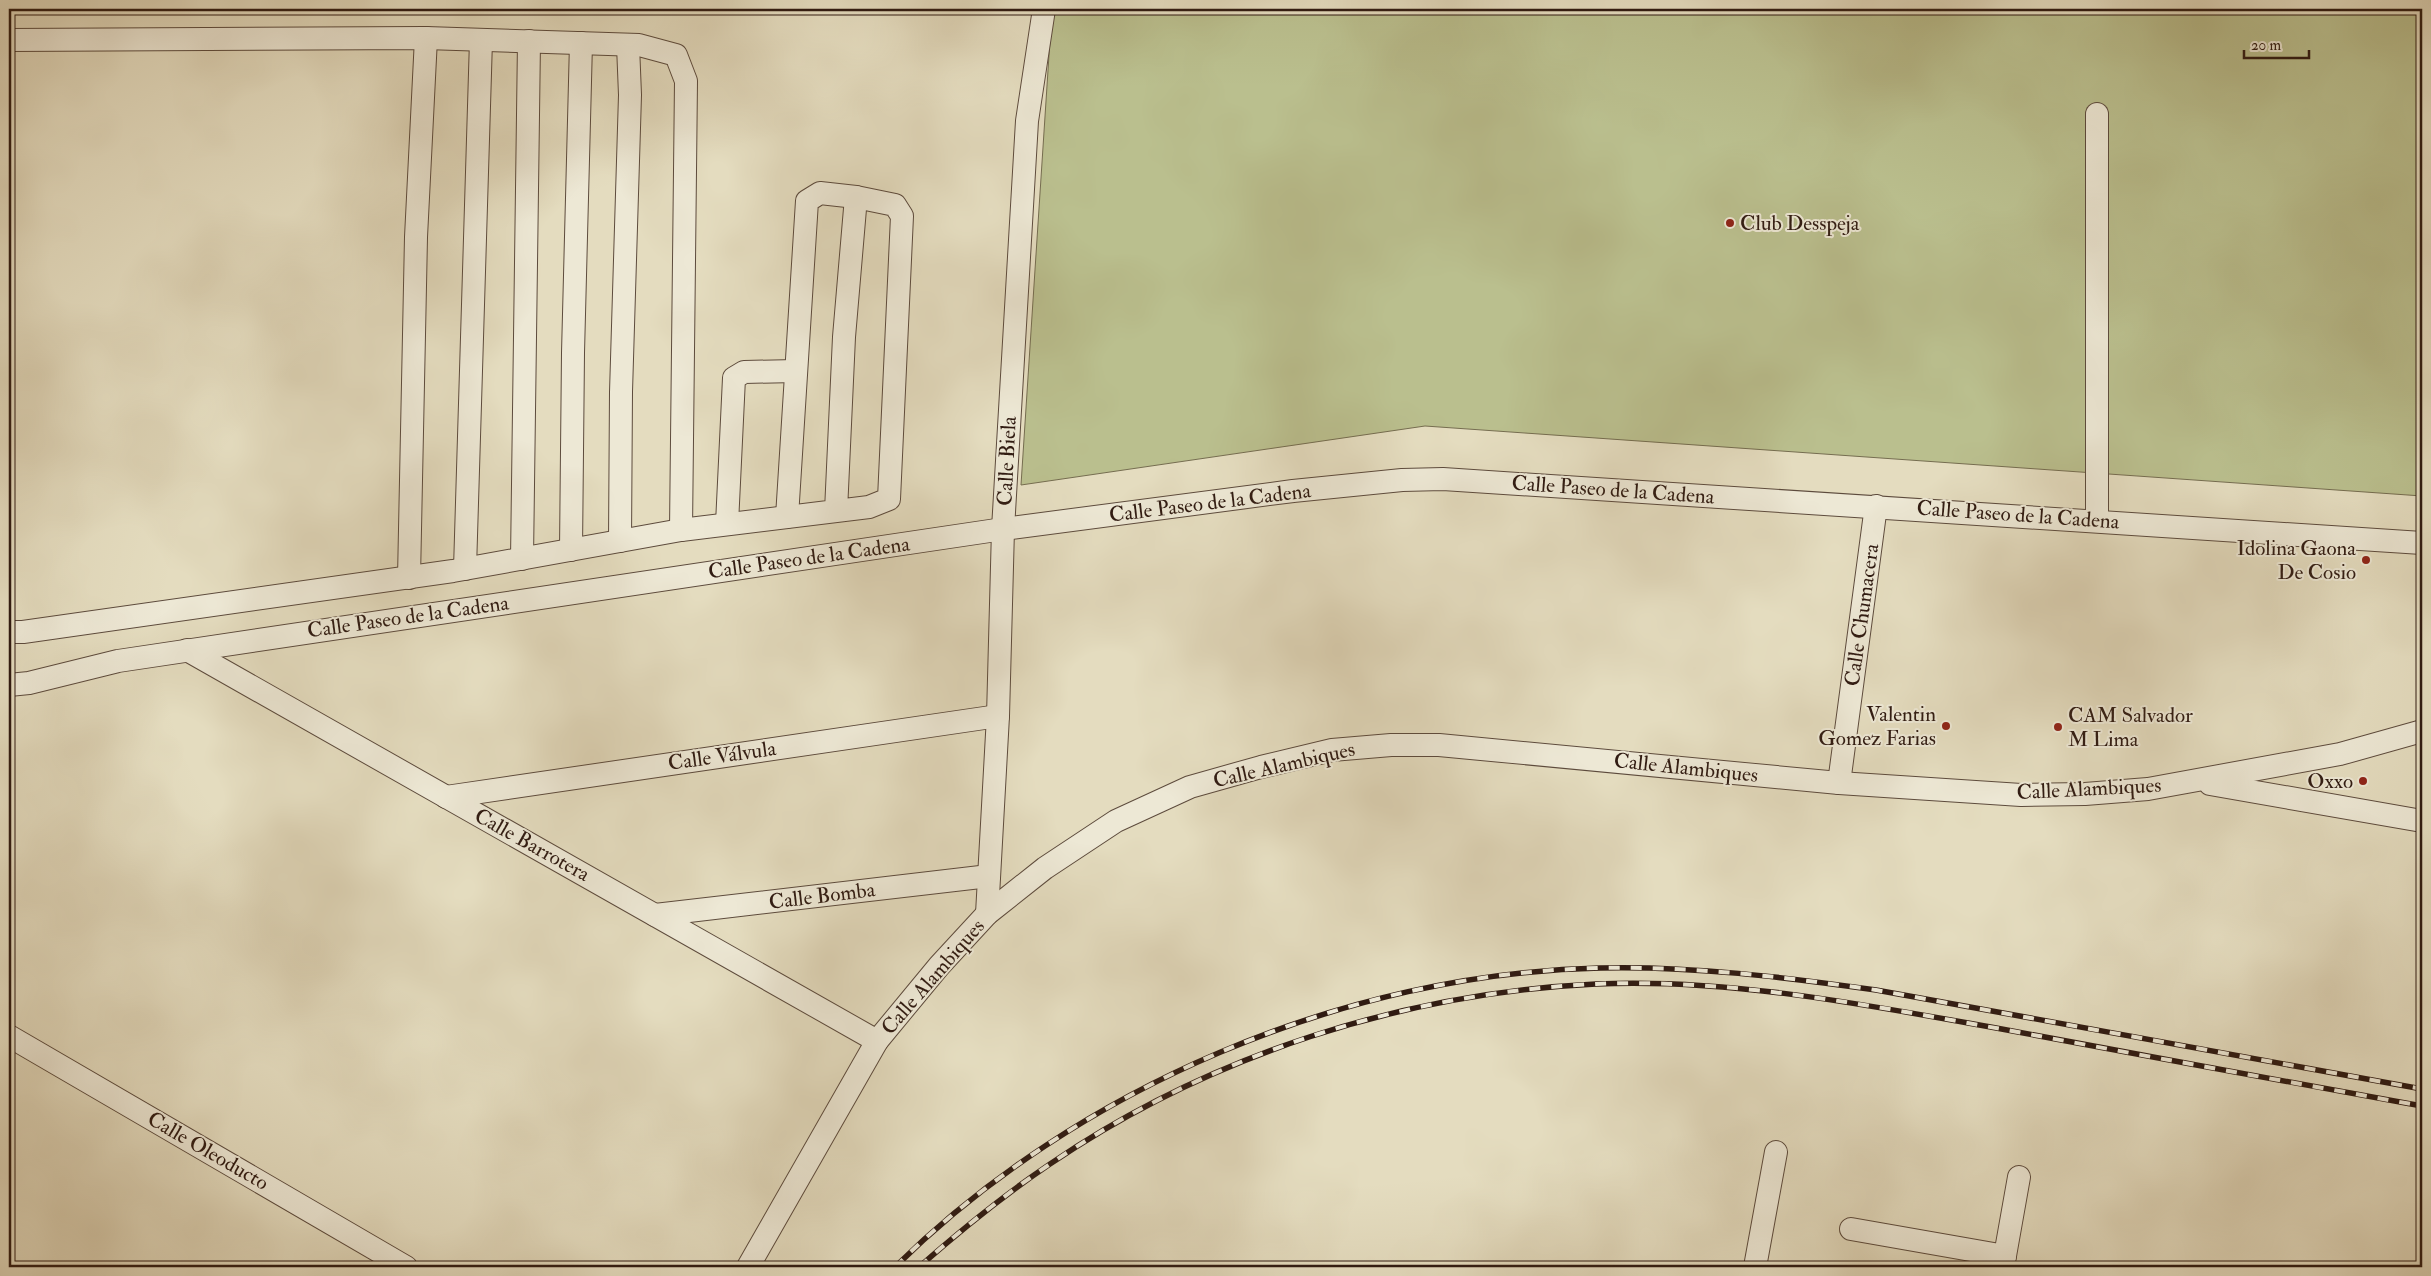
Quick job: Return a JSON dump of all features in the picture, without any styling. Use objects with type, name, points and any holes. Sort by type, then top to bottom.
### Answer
[{"type":"street","name":"Calle Biela","points":[[987,914],[998,716],[1003,529],[1027,122],[1044,9]]},
{"type":"street","points":[[410,578],[416,237],[426,38]]},
{"type":"street","points":[[9,40],[426,38],[628,44],[676,55],[686,81],[681,530]]},
{"type":"street","points":[[465,569],[481,40]]},
{"type":"street","points":[[522,559],[529,41]]},
{"type":"street","points":[[570,550],[581,43]]},
{"type":"street","points":[[620,541],[621,392],[630,95],[628,44]]},
{"type":"street","points":[[2097,114],[2097,521]]},
{"type":"street","points":[[9,632],[23,632],[410,578],[681,530],[870,507],[889,499],[902,216],[895,205],[856,197],[820,193],[807,201],[786,517]]},
{"type":"street","points":[[836,511],[843,346],[856,197]]},
{"type":"street","points":[[727,524],[734,378],[744,372],[796,371]]},
{"type":"street","name":"Calle Paseo de la Cadena","points":[[9,685],[29,683],[118,660],[1003,529],[1293,491],[1402,480],[1453,480],[1876,506],[2422,543]]},
{"type":"street","name":"Calle Chumacera","points":[[1840,783],[1876,506]]},
{"type":"street","name":"Calle Barrotera","points":[[187,650],[878,1041]]},
{"type":"street","name":"Calle Válvula","points":[[446,797],[998,716]]},
{"type":"street","name":"Calle Alambiques","points":[[748,1267],[878,1041],[939,966],[987,914],[1045,868],[1116,820],[1190,787],[1332,750],[1391,745],[1439,745],[1840,783],[2021,795],[2085,794],[2148,789],[2340,754],[2422,731]]},
{"type":"street","points":[[2195,781],[2422,821]]},
{"type":"street","name":"Calle Bomba","points":[[655,915],[989,876]]},
{"type":"street","name":"Calle Oleoducto","points":[[9,1036],[406,1267]]},
{"type":"street","points":[[1755,1267],[1776,1152]]},
{"type":"street","points":[[1851,1229],[2004,1261],[2019,1177]]},
{"type":"green space","name":"Club Desspeja","points":[[1052,9],[2422,9],[2422,496],[1425,426],[1021,485]]},
{"type":"railway","points":[[895,1267],[967,1203],[1046,1145],[1131,1095],[1220,1052],[1313,1018],[1408,992],[1504,975],[1600,968],[1635,968],[1738,973],[1807,981],[1876,990],[2422,1089]]},
{"type":"railway","points":[[919,1267],[983,1213],[1050,1164],[1111,1125],[1176,1091],[1242,1062],[1311,1036],[1381,1016],[1452,1001],[1524,990],[1596,984],[1647,983],[1699,985],[1802,996],[1956,1021],[2422,1106]]},
{"type":"place","name":"Club Desspeja","points":[[1730,223]]},
{"type":"place","name":"Idolina Gaona De Cosio","points":[[2366,560]]},
{"type":"place","name":"Valentin Gomez Farias","points":[[1946,726]]},
{"type":"place","name":"CAM Salvador M Lima","points":[[2058,727]]},
{"type":"place","name":"Oxxo","points":[[2363,781]]}]
